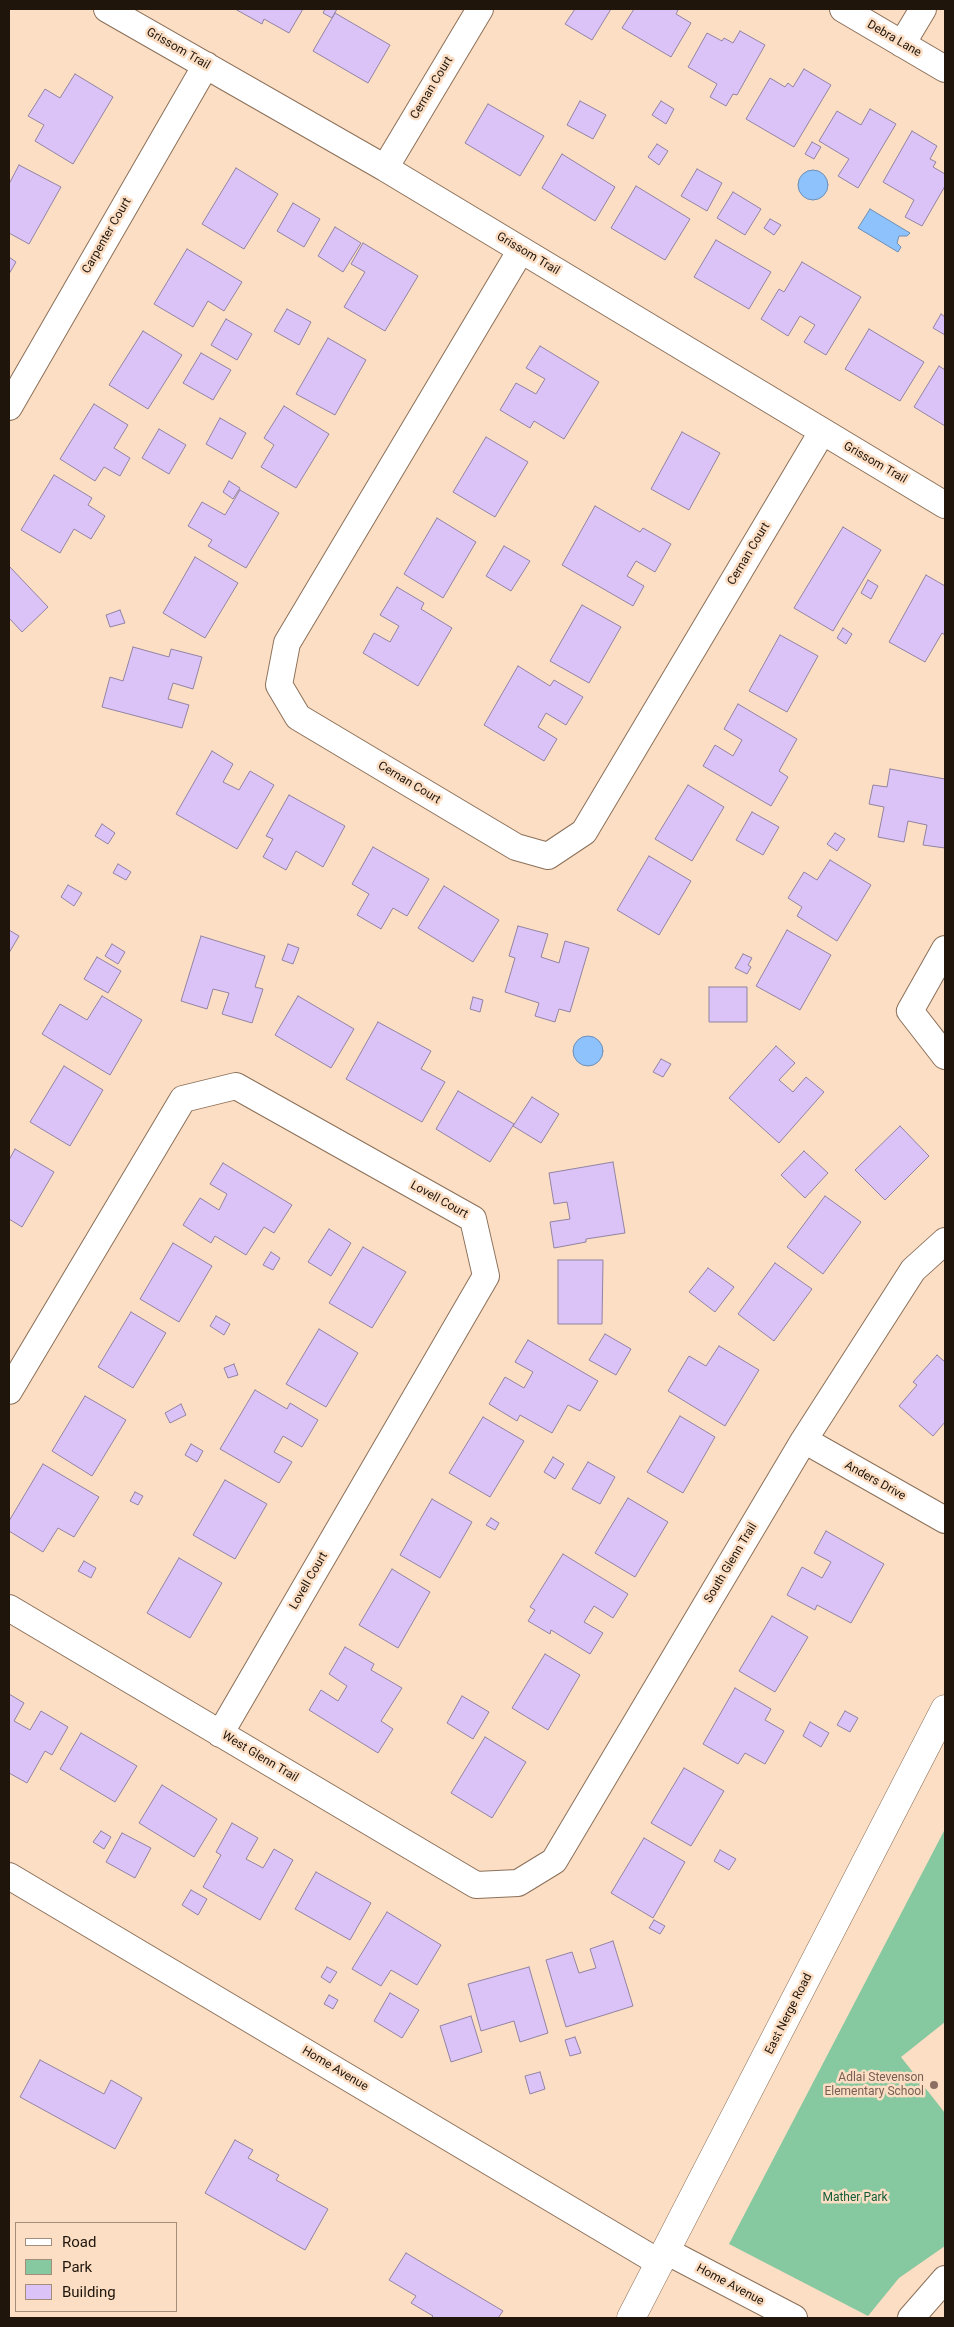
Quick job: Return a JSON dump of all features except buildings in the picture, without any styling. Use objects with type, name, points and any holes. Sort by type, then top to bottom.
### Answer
[{"type":"main road","name":"East Nerge Road","points":[[631,2318],[945,1709]]},
{"type":"street","name":"Grissom Trail","points":[[107,9],[385,168],[945,505]]},
{"type":"street","name":"Cernan Court","points":[[385,168],[480,9]]},
{"type":"street","name":"Debra Lane","points":[[842,9],[945,69]]},
{"type":"street","points":[[902,44],[923,9]]},
{"type":"street","name":"Carpenter Court","points":[[9,407],[206,65]]},
{"type":"street","name":"Cernan Court","points":[[521,250],[287,644],[279,685],[298,718],[516,847],[548,856],[584,832],[822,432]]},
{"type":"street","points":[[945,949],[910,1011],[945,1056]]},
{"type":"street","name":"Lovell Court","points":[[9,1391],[182,1099],[236,1086],[473,1219],[486,1276],[220,1734]]},
{"type":"street","name":"South Glenn Trail","points":[[518,1883],[554,1861],[804,1440],[913,1270],[945,1241]]},
{"type":"street","name":"Anders Drive","points":[[804,1440],[945,1520]]},
{"type":"street","name":"West Glenn Trail","points":[[9,1608],[476,1885],[518,1883]]},
{"type":"street","name":"Home Avenue","points":[[9,1876],[663,2257],[794,2318]]},
{"type":"street","points":[[911,2318],[945,2279]]},
{"type":"green space","name":"Mather Park","points":[[945,1829],[945,2022],[901,2057],[945,2113],[945,2246],[899,2278],[868,2316],[729,2244]]},
{"type":"water","points":[[813,170],[824,174],[828,185],[824,196],[813,200],[802,196],[798,185],[802,174]]},
{"type":"water","points":[[870,209],[910,233],[907,236],[899,236],[897,243],[901,247],[898,252],[858,228]]},
{"type":"water","points":[[588,1036],[599,1040],[603,1051],[599,1062],[588,1066],[577,1062],[573,1051],[577,1040]]},
{"type":"place","name":"Adlai Stevenson Elementary School","points":[[934,2085]]}]
